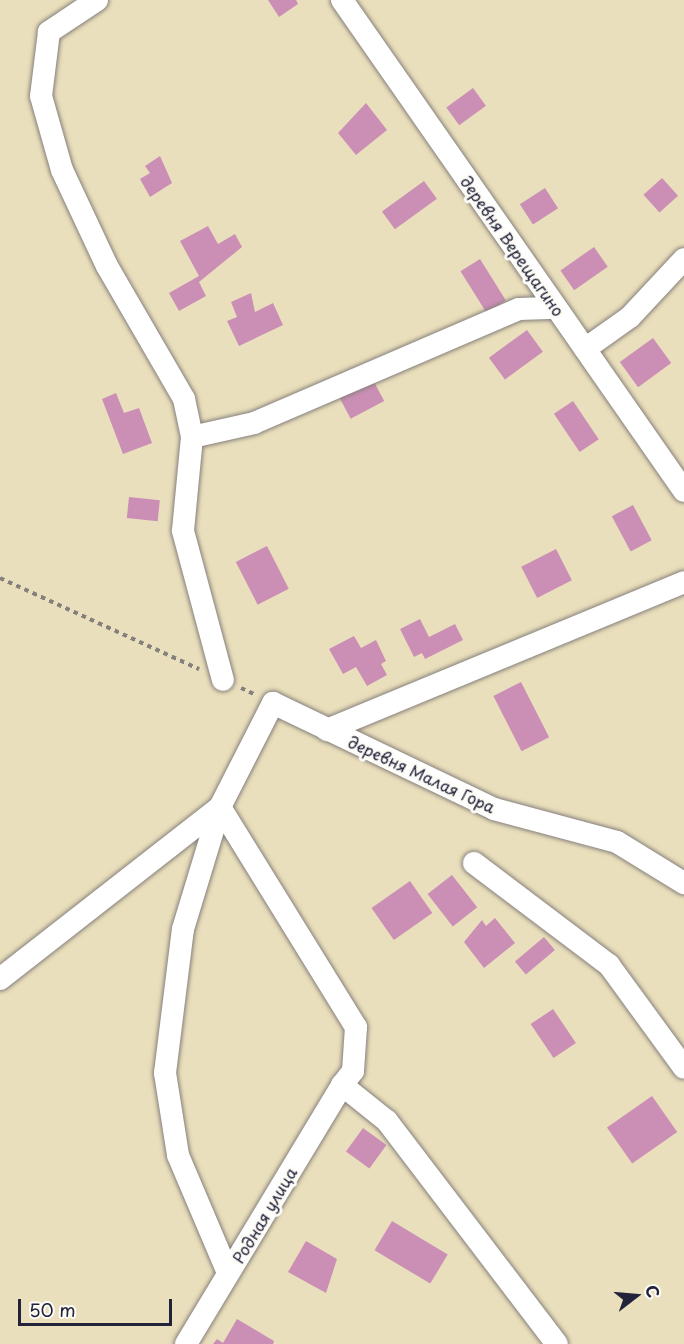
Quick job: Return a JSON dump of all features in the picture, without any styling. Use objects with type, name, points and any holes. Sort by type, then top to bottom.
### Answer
[{"type":"street","points":[[97,0],[49,32],[41,96],[62,170],[107,266],[184,399],[192,437],[183,531],[223,680]]},
{"type":"street","name":"деревня Верещагино","points":[[342,0],[684,491]]},
{"type":"street","points":[[585,349],[630,317],[684,259]]},
{"type":"street","points":[[192,437],[254,423],[519,309],[556,308]]},
{"type":"street","name":"деревня Малая Гора","points":[[327,730],[684,582]]},
{"type":"street","points":[[228,1273],[178,1155],[165,1073],[183,929],[220,807],[273,703]]},
{"type":"street","name":"деревня Малая Гора","points":[[273,703],[494,809],[617,842],[684,883]]},
{"type":"street","points":[[0,979],[220,807]]},
{"type":"street","name":"Родная улица","points":[[186,1344],[342,1085],[353,1071],[356,1027],[220,807]]},
{"type":"street","points":[[474,863],[609,965],[684,1068]]},
{"type":"street","points":[[342,1085],[387,1121],[556,1344]]},
{"type":"path","points":[[0,578],[273,703]]},
{"type":"building","points":[[268,0],[296,0],[298,4],[279,17]]},
{"type":"building","points":[[473,88],[486,106],[459,125],[446,107]]},
{"type":"building","points":[[366,103],[387,130],[356,155],[338,133]]},
{"type":"building","points":[[160,156],[172,183],[150,197],[140,179],[150,173],[145,166]]},
{"type":"building","points":[[662,178],[678,196],[659,213],[643,195]]},
{"type":"building","points":[[424,181],[437,199],[395,229],[382,212]]},
{"type":"building","points":[[545,188],[558,208],[533,224],[520,204]]},
{"type":"building","points":[[208,226],[218,244],[235,234],[242,247],[199,282],[206,296],[179,311],[169,293],[199,276],[180,241]]},
{"type":"building","points":[[594,247],[608,267],[574,290],[560,271]]},
{"type":"building","points":[[480,259],[506,301],[486,313],[460,271]]},
{"type":"building","points":[[251,293],[255,312],[273,303],[283,325],[239,346],[227,321],[237,317],[231,302]]},
{"type":"building","points":[[527,330],[543,352],[505,379],[489,358]]},
{"type":"building","points":[[653,338],[671,363],[638,387],[620,362]]},
{"type":"building","points":[[372,378],[384,401],[351,419],[338,396]]},
{"type":"building","points":[[116,393],[124,413],[139,408],[152,443],[123,454],[102,399]]},
{"type":"building","points":[[573,401],[599,439],[580,452],[554,414]]},
{"type":"building","points":[[129,497],[160,500],[158,521],[127,518]]},
{"type":"building","points":[[633,505],[652,540],[631,552],[612,516]]},
{"type":"building","points":[[267,546],[289,589],[258,605],[236,562]]},
{"type":"building","points":[[556,549],[572,580],[537,598],[521,567]]},
{"type":"building","points":[[420,619],[429,637],[455,624],[463,640],[425,659],[422,653],[414,657],[400,629]]},
{"type":"building","points":[[354,636],[361,648],[376,640],[386,661],[381,664],[387,675],[367,686],[356,667],[343,674],[329,649]]},
{"type":"building","points":[[521,682],[549,737],[522,751],[493,696]]},
{"type":"building","points":[[452,875],[477,907],[453,926],[428,894]]},
{"type":"building","points":[[410,881],[432,913],[394,940],[371,908]]},
{"type":"building","points":[[495,918],[515,943],[484,968],[464,942],[482,920],[486,926]]},
{"type":"building","points":[[544,937],[555,950],[526,974],[515,961]]},
{"type":"building","points":[[553,1009],[576,1043],[554,1058],[531,1024]]},
{"type":"building","points":[[652,1096],[677,1132],[632,1164],[607,1128]]},
{"type":"building","points":[[363,1128],[386,1145],[369,1169],[346,1151]]},
{"type":"building","points":[[392,1221],[448,1254],[430,1284],[374,1250]]},
{"type":"building","points":[[306,1241],[337,1259],[326,1293],[288,1272]]},
{"type":"building","points":[[237,1319],[274,1341],[273,1344],[213,1344],[217,1339],[223,1343]]}]
